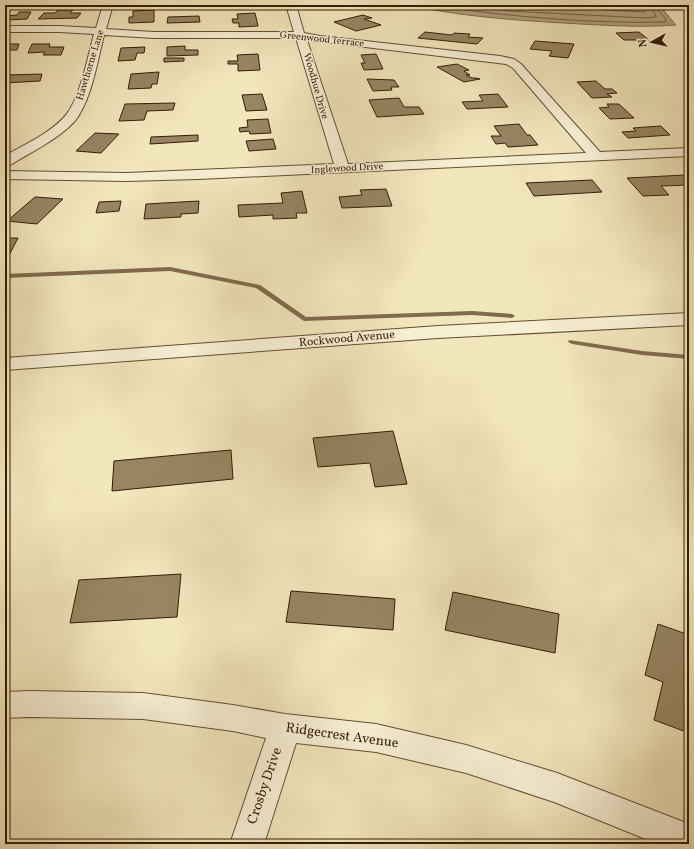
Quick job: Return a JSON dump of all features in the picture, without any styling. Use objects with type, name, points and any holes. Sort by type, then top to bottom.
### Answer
[{"type":"street","name":"Hawthorne Lane","points":[[5,162],[53,132],[69,119],[76,109],[82,95],[108,5]]},
{"type":"street","name":"Woodhue Drive","points":[[291,5],[342,168]]},
{"type":"street","name":"Greenwood Terrace","points":[[5,29],[186,36],[300,35],[320,39],[488,57],[510,61],[517,66],[596,156]]},
{"type":"street","name":"Inglewood Drive","points":[[5,175],[127,177],[689,152]]},
{"type":"street","name":"Rockwood Avenue","points":[[5,364],[438,332],[689,319]]},
{"type":"street","name":"Ridgecrest Avenue","points":[[5,705],[143,706],[233,718],[285,728],[376,738],[466,759],[557,788],[689,841]]},
{"type":"street","name":"Crosby Drive","points":[[247,844],[285,728]]},
{"type":"water","points":[[408,5],[659,5],[676,25],[620,26],[563,23],[466,15]]},
{"type":"building","points":[[58,10],[73,10],[70,13],[81,13],[77,18],[38,19],[44,13],[55,13]]},
{"type":"building","points":[[154,10],[154,22],[129,23],[129,17],[133,17],[133,11]]},
{"type":"building","points":[[19,12],[31,12],[27,19],[5,20],[5,16],[17,15]]},
{"type":"building","points":[[255,13],[258,26],[239,27],[239,23],[233,23],[232,19],[238,19],[237,14]]},
{"type":"building","points":[[363,15],[372,18],[364,19],[381,25],[356,31],[334,22]]},
{"type":"building","points":[[199,16],[200,22],[167,23],[168,17]]},
{"type":"building","points":[[425,32],[452,35],[454,33],[470,34],[468,37],[483,38],[477,44],[418,38]]},
{"type":"building","points":[[639,32],[649,40],[624,40],[616,33]]},
{"type":"building","points":[[535,41],[574,44],[568,58],[549,56],[552,51],[530,49]]},
{"type":"building","points":[[5,44],[19,44],[17,50],[5,50]]},
{"type":"building","points":[[32,44],[50,44],[49,47],[64,47],[61,55],[43,55],[45,52],[28,53]]},
{"type":"building","points":[[185,46],[185,50],[198,50],[198,55],[167,56],[167,47]]},
{"type":"building","points":[[145,47],[144,53],[137,53],[135,60],[118,61],[121,48]]},
{"type":"building","points":[[258,54],[260,70],[238,71],[238,64],[228,64],[228,61],[238,61],[237,55]]},
{"type":"building","points":[[376,54],[383,69],[364,70],[361,63],[365,63],[361,55]]},
{"type":"building","points":[[164,58],[184,58],[184,61],[164,62]]},
{"type":"building","points":[[457,64],[469,70],[464,71],[470,75],[466,75],[472,78],[480,79],[464,82],[437,67]]},
{"type":"building","points":[[159,72],[157,84],[152,84],[151,88],[128,89],[131,74]]},
{"type":"building","points":[[42,74],[40,81],[5,83],[5,75]]},
{"type":"building","points":[[367,79],[394,80],[399,87],[391,87],[392,90],[373,91]]},
{"type":"building","points":[[596,81],[605,89],[612,89],[617,93],[607,94],[612,97],[592,98],[577,82]]},
{"type":"building","points":[[262,94],[267,110],[246,111],[242,95]]},
{"type":"building","points":[[498,94],[508,107],[467,109],[462,102],[483,101],[479,95]]},
{"type":"building","points":[[399,98],[404,107],[419,107],[424,114],[377,117],[369,100]]},
{"type":"building","points":[[175,103],[173,110],[147,111],[144,120],[119,121],[125,104]]},
{"type":"building","points":[[607,104],[619,104],[634,118],[610,119],[599,108],[609,107]]},
{"type":"building","points":[[268,119],[271,133],[250,134],[249,131],[240,132],[239,128],[248,127],[247,120]]},
{"type":"building","points":[[519,124],[527,135],[530,135],[538,145],[508,147],[505,143],[496,144],[491,136],[501,136],[494,126]]},
{"type":"building","points":[[661,126],[670,135],[628,138],[622,132],[636,131],[633,128]]},
{"type":"building","points":[[95,133],[119,134],[101,153],[76,151]]},
{"type":"building","points":[[198,135],[198,141],[150,144],[151,137]]},
{"type":"building","points":[[273,139],[276,149],[249,151],[246,141]]},
{"type":"building","points":[[685,175],[689,179],[689,185],[661,186],[669,195],[643,196],[627,178]]},
{"type":"building","points":[[592,180],[602,192],[534,196],[526,183]]},
{"type":"building","points":[[386,189],[392,206],[342,208],[339,197],[362,195],[360,190]]},
{"type":"building","points":[[302,191],[307,213],[296,213],[297,218],[273,219],[273,215],[239,217],[238,205],[283,203],[281,193]]},
{"type":"building","points":[[35,197],[63,199],[37,224],[7,221]]},
{"type":"building","points":[[121,201],[119,211],[96,213],[99,202]]},
{"type":"building","points":[[199,201],[198,213],[181,214],[181,217],[144,219],[146,204]]},
{"type":"building","points":[[5,238],[18,238],[5,263]]},
{"type":"building","points":[[393,431],[407,484],[375,487],[370,463],[318,467],[313,438]]},
{"type":"building","points":[[231,450],[233,479],[112,491],[114,461]]},
{"type":"building","points":[[181,574],[177,617],[70,623],[79,580]]},
{"type":"building","points":[[291,591],[395,599],[393,630],[286,622]]},
{"type":"building","points":[[453,592],[559,614],[555,653],[445,630]]},
{"type":"building","points":[[658,624],[689,635],[689,733],[654,720],[663,682],[645,675]]},
{"type":"waterway","points":[[5,276],[170,269],[258,286],[304,319],[472,313],[512,316]]},
{"type":"waterway","points":[[572,342],[642,353],[689,357]]}]
